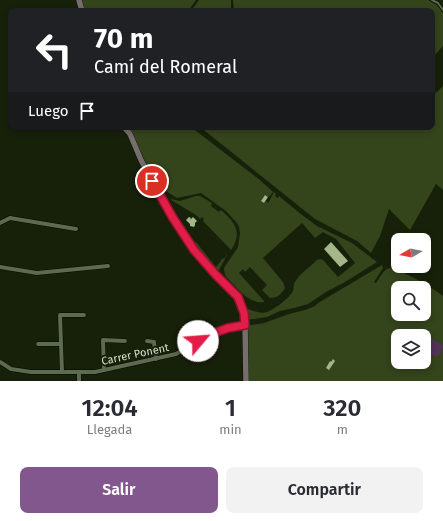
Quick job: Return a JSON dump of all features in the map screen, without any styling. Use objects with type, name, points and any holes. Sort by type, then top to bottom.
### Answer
[{"type":"street","points":[[127,130],[130,134],[141,160],[163,201],[194,250],[238,297],[244,313],[246,381]]},
{"type":"street","points":[[0,223],[10,218],[76,229]]},
{"type":"street","points":[[0,267],[37,273],[108,266]]},
{"type":"street","points":[[62,372],[60,315],[84,315]]},
{"type":"street","name":"Carrer Ponent","points":[[0,362],[11,370],[31,372],[95,372],[176,354],[209,335],[228,328],[245,325]]},
{"type":"street","points":[[104,370],[103,340],[125,341]]},
{"type":"street","points":[[147,341],[154,342],[156,359]]},
{"type":"street","points":[[38,344],[61,344]]},
{"type":"street","points":[[79,372],[79,381]]},
{"type":"lane","points":[[432,0],[438,3],[443,10]]},
{"type":"green space","points":[[81,0],[196,0],[190,8],[84,8]]},
{"type":"green space","points":[[199,0],[231,0],[231,8],[193,8]]},
{"type":"green space","points":[[233,0],[428,0],[437,5],[443,13],[443,46],[435,55],[435,8],[234,8]]},
{"type":"green space","points":[[443,86],[443,190],[436,184],[410,230],[389,209],[380,236],[371,253],[357,241],[315,219],[204,130],[435,130],[435,92],[436,93]]},
{"type":"green space","points":[[130,130],[195,130],[260,180],[273,192],[269,197],[265,195],[261,201],[264,203],[266,201],[268,203],[274,192],[276,194],[275,196],[278,198],[279,196],[317,226],[352,243],[377,262],[308,304],[280,311],[267,317],[247,320],[246,313],[248,309],[264,313],[285,300],[293,291],[294,284],[297,279],[317,260],[323,260],[338,277],[355,263],[336,239],[323,232],[315,238],[302,223],[263,258],[283,282],[285,288],[279,295],[270,298],[262,290],[267,285],[250,267],[245,272],[243,269],[239,273],[264,302],[251,300],[225,275],[224,268],[238,247],[240,233],[237,223],[226,211],[201,193],[177,198],[161,188],[158,183],[157,184]]},
{"type":"green space","points":[[200,196],[212,203],[211,206],[219,212],[221,210],[233,223],[237,233],[235,244],[231,250],[203,221],[204,219],[202,217],[200,219],[171,200],[180,201]]},
{"type":"green space","points":[[167,202],[186,231],[216,267],[227,254],[217,274],[196,250]]},
{"type":"green space","points":[[382,265],[383,268],[374,282],[376,283],[383,272],[389,268],[391,269],[391,273],[404,273],[417,279],[420,281],[391,281],[391,321],[431,321],[431,288],[443,296],[443,381],[248,381],[246,326],[264,323],[315,306]]},
{"type":"shaded area","points":[[431,338],[443,345],[442,350],[436,357],[431,354]]},
{"type":"building","points":[[265,195],[268,197],[264,203],[261,201]]},
{"type":"building","points":[[189,217],[191,218],[190,220],[193,217],[197,221],[194,227],[190,226],[186,220]]},
{"type":"building","points":[[331,242],[348,261],[340,267],[324,249]]},
{"type":"building","points":[[333,359],[335,361],[329,370],[326,368]]},
{"type":"route","points":[[152,181],[173,218],[194,250],[238,297],[244,313],[245,325],[228,328],[198,341]]}]
